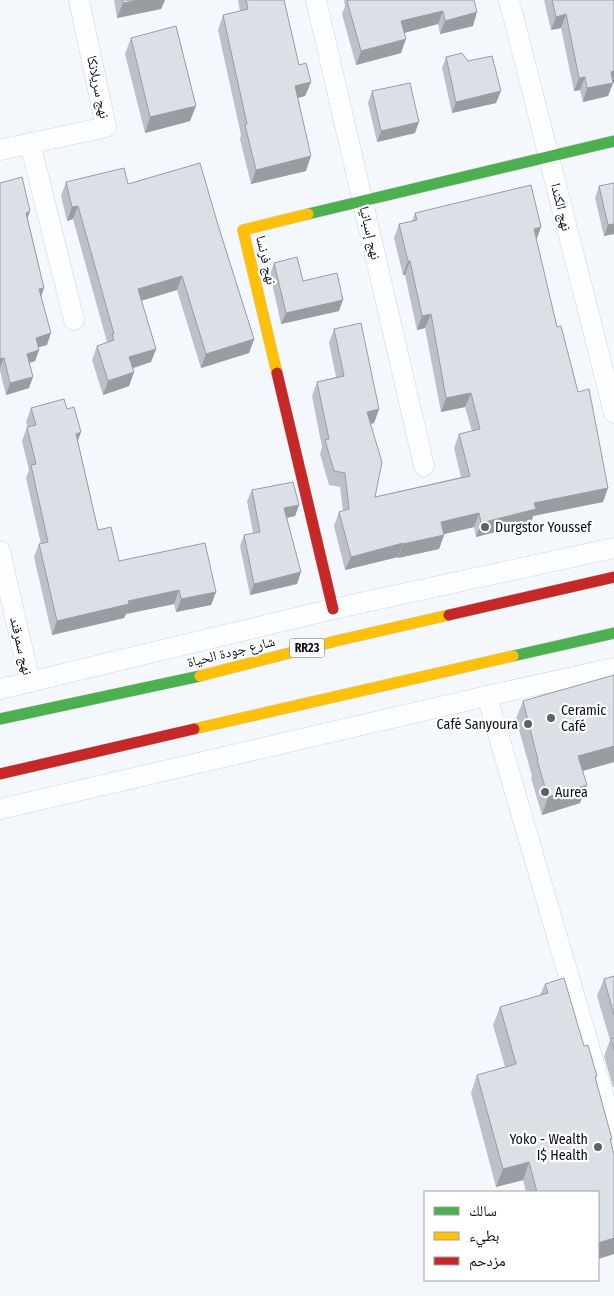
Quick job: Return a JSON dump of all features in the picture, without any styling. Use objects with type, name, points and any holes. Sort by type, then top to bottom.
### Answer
[{"type":"main road","name":"نهج فرنسا","points":[[333,609],[243,230],[614,141]]},
{"type":"main road","name":"شارع جودة الحياة","points":[[0,719],[188,679],[340,640],[614,577]]},
{"type":"main road","points":[[0,774],[614,633]]},
{"type":"street","name":"نهج سريلانكا","points":[[0,150],[106,126],[79,0]]},
{"type":"street","name":"نهج إسبانيا","points":[[316,0],[424,466]]},
{"type":"street","name":"نهج الكندا","points":[[509,0],[549,157],[607,354],[614,413]]},
{"type":"street","points":[[30,143],[74,320]]},
{"type":"street","points":[[0,689],[333,609],[614,548]]},
{"type":"street","name":"نهج سمرقند","points":[[0,550],[30,682]]},
{"type":"street","points":[[0,809],[614,668]]},
{"type":"street","points":[[487,696],[614,1132]]},
{"type":"building","points":[[122,0],[139,0],[123,3]]},
{"type":"building","points":[[246,0],[284,0],[299,65],[306,63],[311,82],[295,86],[311,156],[256,170],[223,15],[248,9]]},
{"type":"building","points":[[474,0],[477,12],[445,21],[443,11],[401,21],[406,39],[361,51],[347,1]]},
{"type":"building","points":[[552,0],[614,0],[614,71],[611,72],[613,83],[587,88],[585,77],[579,78],[566,14],[556,17]]},
{"type":"building","points":[[176,26],[196,106],[150,117],[131,38]]},
{"type":"building","points":[[462,53],[468,61],[492,56],[501,91],[456,102],[446,57]]},
{"type":"building","points":[[410,83],[419,122],[381,131],[372,91]]},
{"type":"building","points":[[200,163],[254,339],[206,354],[182,276],[138,289],[156,349],[129,357],[134,372],[108,381],[97,346],[114,340],[112,334],[114,334],[78,206],[72,207],[66,182],[124,168],[128,184]]},
{"type":"building","points":[[22,177],[30,211],[26,213],[44,288],[39,289],[51,333],[36,338],[39,350],[27,354],[33,377],[10,383],[4,358],[0,359],[0,183]]},
{"type":"building","points":[[614,183],[614,224],[608,225],[599,186]]},
{"type":"building","points":[[531,185],[541,227],[534,229],[557,327],[561,326],[578,392],[589,389],[608,488],[534,503],[536,509],[481,523],[479,513],[441,522],[444,535],[403,543],[351,557],[339,512],[349,509],[345,473],[334,471],[325,440],[329,439],[317,382],[344,376],[334,329],[361,323],[379,409],[367,412],[382,462],[375,497],[470,476],[459,434],[480,429],[471,393],[446,398],[431,314],[422,316],[410,261],[408,261],[399,224],[417,220],[415,213]]},
{"type":"building","points":[[297,257],[303,281],[337,273],[343,300],[286,313],[274,263]]},
{"type":"building","points":[[64,399],[67,409],[74,407],[81,432],[76,434],[98,530],[111,527],[119,561],[205,543],[216,592],[181,599],[179,590],[128,601],[129,604],[57,621],[39,544],[48,542],[31,465],[36,464],[27,427],[36,425],[31,408]]},
{"type":"building","points":[[293,482],[299,505],[284,508],[301,572],[254,584],[244,535],[260,532],[252,490]]},
{"type":"building","points":[[614,675],[614,746],[578,756],[587,785],[548,797],[523,701]]},
{"type":"building","points":[[614,976],[614,1015],[604,979]]},
{"type":"building","points":[[564,978],[584,1046],[588,1045],[612,1139],[610,1139],[614,1155],[614,1238],[599,1243],[599,1191],[537,1191],[529,1162],[503,1169],[477,1075],[516,1064],[500,1007],[548,993],[545,984]]},
{"type":"building","points":[[614,1038],[614,1050],[611,1039]]},
{"type":"traffic: fast","points":[[308,214],[614,141]]},
{"type":"traffic: fast","points":[[513,656],[614,633]]},
{"type":"traffic: fast","points":[[0,719],[200,676]]},
{"type":"traffic: slow","points":[[277,373],[243,230],[308,214]]},
{"type":"traffic: slow","points":[[200,676],[340,640],[449,615]]},
{"type":"traffic: slow","points":[[194,729],[513,656]]},
{"type":"traffic: jam","points":[[277,373],[333,609]]},
{"type":"traffic: jam","points":[[449,615],[614,577]]},
{"type":"traffic: jam","points":[[0,774],[194,729]]},
{"type":"place","name":"Durgstor Youssef","points":[[485,527]]},
{"type":"place","name":"Ceramic Café","points":[[551,718]]},
{"type":"place","name":"Café Sanyoura","points":[[528,724]]},
{"type":"place","name":"Aurea","points":[[545,792]]},
{"type":"place","name":"Yoko - Wealth I$ Health","points":[[598,1147]]}]
